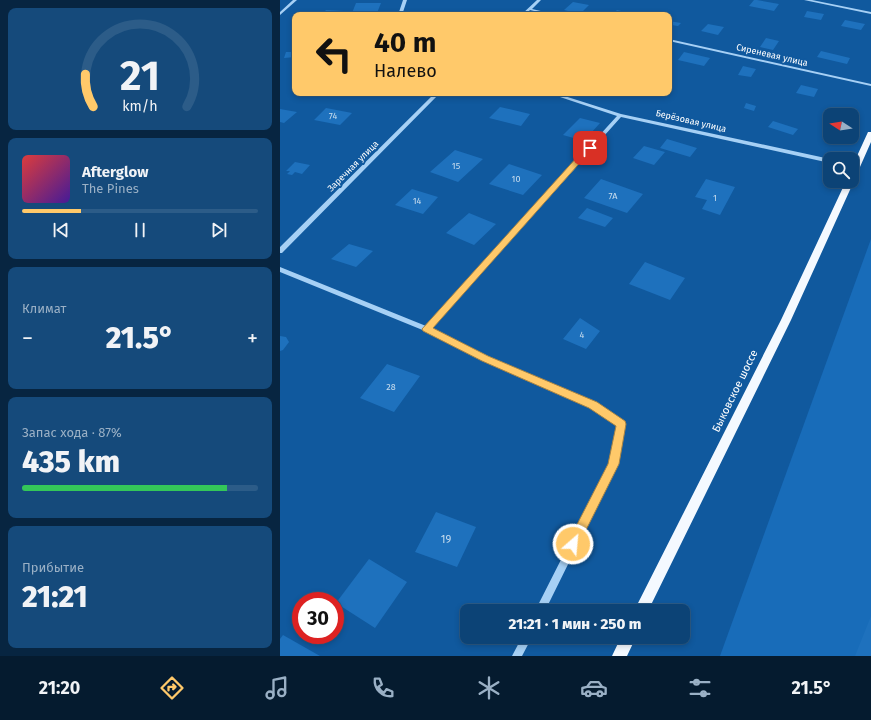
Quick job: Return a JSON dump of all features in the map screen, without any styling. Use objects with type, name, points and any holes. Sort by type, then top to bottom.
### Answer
[{"type":"main road","points":[[859,157],[871,134]]},
{"type":"main road","name":"Быковское шоссе","points":[[645,604],[786,320],[847,188]]},
{"type":"main road","points":[[619,656],[625,644]]},
{"type":"street","points":[[280,14],[295,0]]},
{"type":"street","points":[[401,12],[405,0]]},
{"type":"street","points":[[526,12],[539,0]]},
{"type":"street","points":[[806,0],[871,13]]},
{"type":"street","points":[[529,9],[542,12]]},
{"type":"street","name":"Сиреневая улица","points":[[672,41],[871,85]]},
{"type":"street","name":"Заречная улица","points":[[280,251],[435,96]]},
{"type":"street","name":"Берёзовая улица","points":[[560,96],[620,115],[823,159]]},
{"type":"street","points":[[427,329],[620,115]]},
{"type":"street","points":[[280,269],[427,329],[485,358],[593,405],[621,424],[613,464],[543,604]]},
{"type":"street","points":[[517,656],[523,644]]},
{"type":"shaded area","points":[[871,239],[871,656],[720,656]]},
{"type":"building","points":[[754,0],[779,4],[774,11],[749,6]]},
{"type":"building","points":[[573,2],[589,5],[582,12],[564,10]]},
{"type":"building","points":[[356,3],[381,3],[377,12],[352,12]]},
{"type":"building","points":[[326,10],[344,11],[343,12],[324,12]]},
{"type":"building","points":[[617,10],[626,12],[615,12]]},
{"type":"building","points":[[807,11],[824,14],[821,20],[804,17]]},
{"type":"building","points":[[845,20],[865,24],[861,30],[841,26]]},
{"type":"building","points":[[672,22],[681,23],[678,26],[672,25]]},
{"type":"building","points":[[708,24],[724,27],[718,35],[701,31]]},
{"type":"building","points":[[766,38],[779,41],[773,50],[760,47]]},
{"type":"building","points":[[821,51],[850,58],[847,64],[817,57]]},
{"type":"building","points":[[286,52],[292,52],[292,57],[284,58]]},
{"type":"building","points":[[684,52],[710,58],[704,66],[678,60]]},
{"type":"building","points":[[743,66],[756,69],[751,77],[738,75]]},
{"type":"building","points":[[801,85],[818,89],[814,97],[796,93]]},
{"type":"building","points":[[746,103],[756,106],[754,111],[744,108]]},
{"type":"building","points":[[500,107],[530,114],[521,126],[489,118]]},
{"type":"building","points":[[326,108],[352,113],[340,125],[314,120]]},
{"type":"building","points":[[280,109],[297,112],[284,123],[280,122]]},
{"type":"building","points":[[580,118],[600,123],[584,141],[563,135]]},
{"type":"building","points":[[773,121],[798,129],[793,135],[768,127]]},
{"type":"building","points":[[667,139],[697,148],[690,157],[660,148]]},
{"type":"building","points":[[644,146],[665,152],[654,165],[633,158]]},
{"type":"building","points":[[455,150],[483,159],[458,182],[430,172]]},
{"type":"building","points":[[295,162],[310,165],[302,174],[295,172],[292,175],[287,174],[290,171],[286,171]]},
{"type":"building","points":[[509,164],[542,175],[523,195],[489,184]]},
{"type":"building","points":[[601,179],[643,194],[627,213],[584,198]]},
{"type":"building","points":[[706,179],[735,187],[720,215],[702,209],[707,200],[695,197]]},
{"type":"building","points":[[412,189],[438,197],[423,214],[395,205]]},
{"type":"building","points":[[587,208],[613,218],[605,227],[578,218]]},
{"type":"building","points":[[469,213],[496,224],[474,245],[446,233]]},
{"type":"building","points":[[349,244],[373,251],[356,267],[331,259]]},
{"type":"building","points":[[645,262],[685,278],[670,300],[629,284]]},
{"type":"building","points":[[580,318],[600,331],[586,349],[563,339]]},
{"type":"building","points":[[280,336],[286,337],[289,342],[283,350],[280,351]]},
{"type":"building","points":[[387,364],[420,376],[394,412],[360,398]]},
{"type":"building","points":[[436,512],[476,527],[457,567],[415,552]]},
{"type":"building","points":[[369,559],[407,582],[375,628],[344,608],[344,592]]},
{"type":"building","points":[[871,616],[871,656],[855,656]]},
{"type":"building","points":[[283,635],[292,640],[292,644],[299,644],[320,656],[280,656],[280,639]]},
{"type":"route","points":[[573,544],[613,464],[621,424],[593,405],[485,358],[427,329],[590,148]]}]
